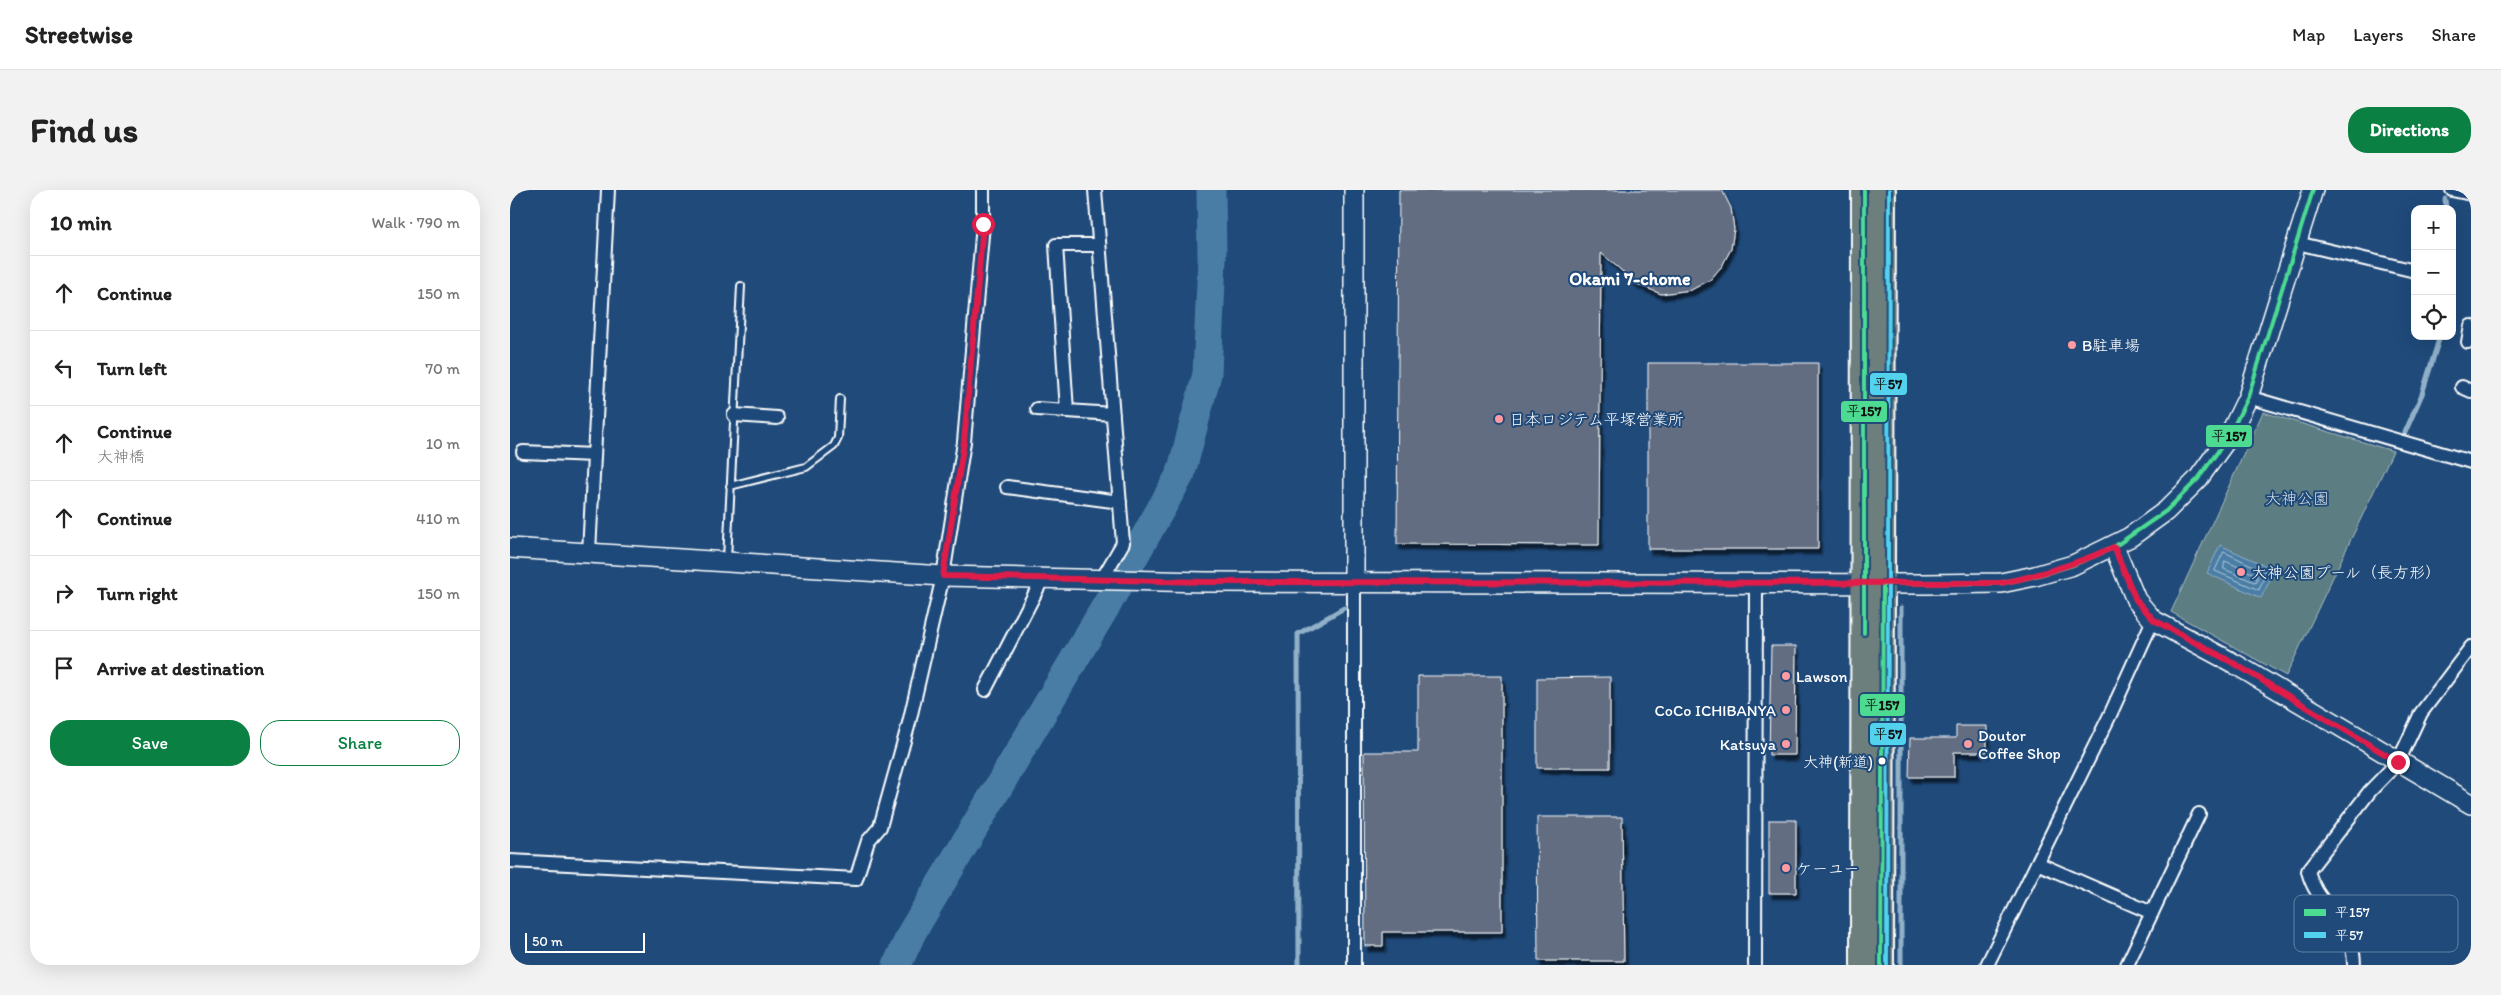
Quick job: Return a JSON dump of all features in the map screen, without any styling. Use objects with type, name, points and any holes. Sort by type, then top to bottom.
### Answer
[{"type":"highway","points":[[1864,190],[1874,583],[1880,965]]},
{"type":"highway","points":[[1862,965],[1874,583],[1883,190]]},
{"type":"street","points":[[589,552],[608,190]]},
{"type":"street","points":[[510,861],[856,879],[868,841],[880,827],[909,724],[943,576],[964,442],[983,224],[983,190]]},
{"type":"street","points":[[1095,190],[1123,543],[1104,579]]},
{"type":"street","points":[[1354,190],[1354,965]]},
{"type":"street","points":[[510,548],[727,560],[943,576],[1354,582],[2001,583],[2073,565],[2114,547],[2166,511],[2198,479],[2229,436],[2248,397],[2313,190]]},
{"type":"street","points":[[2452,190],[2471,194]]},
{"type":"street","points":[[2297,243],[2378,268],[2411,271]]},
{"type":"street","points":[[1067,411],[1056,245],[1099,245]]},
{"type":"street","points":[[2468,342],[2471,326]]},
{"type":"street","points":[[2248,397],[2471,462]]},
{"type":"street","points":[[1037,410],[1113,414]]},
{"type":"street","points":[[734,415],[777,418]]},
{"type":"street","points":[[523,452],[594,455]]},
{"type":"street","points":[[1007,487],[1120,502]]},
{"type":"street","points":[[2114,547],[2136,600],[2154,620],[2235,664],[2471,804]]},
{"type":"street","points":[[985,690],[1043,578]]},
{"type":"street","points":[[1756,582],[1756,965]]},
{"type":"street","points":[[1987,965],[2110,715],[2154,620]]},
{"type":"street","points":[[2320,895],[2311,883],[2308,871],[2370,791],[2398,762],[2421,713],[2471,647]]},
{"type":"street","points":[[2127,965],[2199,814]]},
{"type":"street","points":[[2037,863],[2152,913]]},
{"type":"street","points":[[2351,952],[2354,965]]},
{"type":"lane","points":[[727,560],[741,286]]},
{"type":"lane","points":[[730,486],[806,468],[834,446],[838,438],[840,399]]},
{"type":"green space","name":"大神公園","points":[[2263,412],[2393,451],[2286,676],[2171,612]]},
{"type":"water","name":"大神公園プール（長方形）","points":[[2220,545],[2275,570],[2261,598],[2207,573]]},
{"type":"building","name":"日本ロジテム平塚営業所","points":[[1399,190],[1722,190],[1731,208],[1734,229],[1731,249],[1722,266],[1710,280],[1691,290],[1661,294],[1637,284],[1601,253],[1599,545],[1397,544]]},
{"type":"building","points":[[1648,363],[1818,363],[1818,549],[1648,549]]},
{"type":"building","points":[[1771,646],[1796,646],[1795,755],[1769,755]]},
{"type":"building","points":[[1418,676],[1502,676],[1502,932],[1383,932],[1383,946],[1365,946],[1364,752],[1418,752]]},
{"type":"building","points":[[1610,677],[1610,768],[1537,768],[1537,678]]},
{"type":"building","points":[[1956,726],[1987,726],[1987,752],[1954,752],[1954,777],[1909,777],[1910,738],[1956,738]]},
{"type":"building","points":[[1537,817],[1622,817],[1624,961],[1538,961]]},
{"type":"building","points":[[1769,820],[1796,820],[1796,893],[1769,893]]},
{"type":"waterway","points":[[897,965],[912,932],[1109,601],[1181,473],[1207,374],[1212,258],[1211,190]]},
{"type":"waterway","points":[[2445,199],[2446,205]]},
{"type":"waterway","points":[[2403,437],[2422,394],[2439,340]]},
{"type":"waterway","points":[[1299,965],[1298,634],[1344,608]]},
{"type":"waterway","points":[[1901,608],[1901,965]]},
{"type":"transit line","name":"平157","points":[[1864,190],[1864,633]]},
{"type":"transit line","name":"平57","points":[[1887,965],[1889,190]]},
{"type":"transit line","name":"平157","points":[[1881,965],[1883,583],[2001,583],[2035,576],[2073,565],[2114,547],[2166,511],[2198,479],[2229,436],[2248,397],[2313,190]]},
{"type":"place","name":"B駐車場","points":[[2072,345]]},
{"type":"place","name":"日本ロジテム平塚営業所","points":[[1499,419]]},
{"type":"place","name":"大神公園プール（長方形）","points":[[2241,572]]},
{"type":"place","name":"Lawson","points":[[1786,676]]},
{"type":"place","name":"CoCo ICHIBANYA","points":[[1786,710]]},
{"type":"place","name":"Katsuya","points":[[1786,744]]},
{"type":"place","name":"Doutor Coffee Shop","points":[[1968,744]]},
{"type":"place","name":"大神(新道)","points":[[1882,761]]},
{"type":"place","name":"ケーユー","points":[[1786,868]]},
{"type":"district","name":"Okami 7-chome","points":[[1630,279]]},
{"type":"route","points":[[983,224],[964,442],[943,576],[1205,582],[2001,583],[2073,565],[2114,547],[2126,580],[2136,600],[2154,620],[2235,664],[2398,762]]}]
